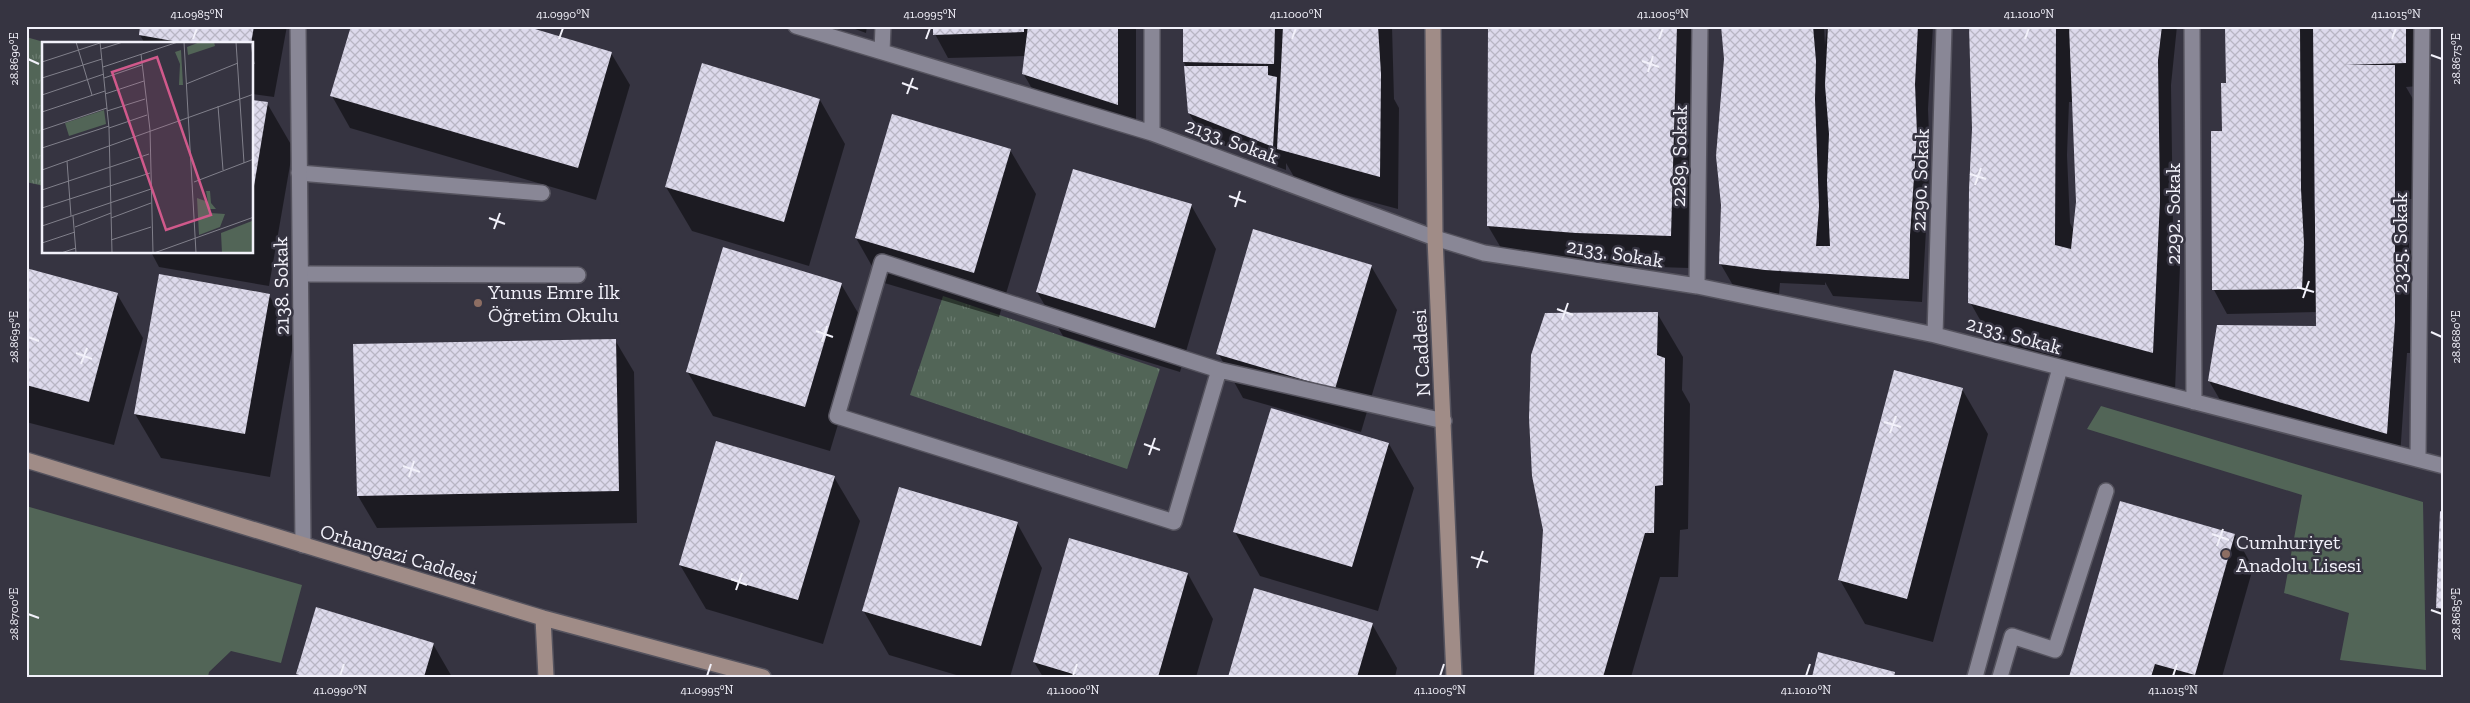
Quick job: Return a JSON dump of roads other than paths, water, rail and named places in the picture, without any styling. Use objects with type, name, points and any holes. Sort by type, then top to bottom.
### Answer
[{"type":"main road","name":"N Caddesi","points":[[1433,26],[1435,238],[1454,677]]},
{"type":"main road","name":"Orhangazi Caddesi","points":[[26,460],[543,618],[763,677]]},
{"type":"main road","points":[[543,618],[546,677]]},
{"type":"street","name":"2138. Sokak","points":[[298,26],[303,545]]},
{"type":"street","name":"2133. Sokak","points":[[796,26],[1152,133],[1435,238],[1484,253],[1697,286],[1935,335],[2444,466]]},
{"type":"street","points":[[882,52],[883,26]]},
{"type":"street","points":[[1152,26],[1152,133]]},
{"type":"street","name":"2289. Sokak","points":[[1697,286],[1700,26]]},
{"type":"street","name":"2290. Sokak","points":[[1935,335],[1944,26]]},
{"type":"street","name":"2292. Sokak","points":[[2192,26],[2194,402]]},
{"type":"street","name":"2325. Sokak","points":[[2418,460],[2422,26]]},
{"type":"street","points":[[300,172],[542,193]]},
{"type":"street","points":[[1219,370],[1174,522],[837,416],[882,262],[1219,370],[1444,421]]},
{"type":"street","points":[[300,274],[578,275]]},
{"type":"street","points":[[1974,677],[2060,368]]},
{"type":"street","points":[[2000,677],[2012,636],[2055,650],[2106,491]]},
{"type":"place","name":"Yunus Emre İlk Öğretim Okulu","points":[[478,303]]},
{"type":"place","name":"Cumhuriyet Anadolu Lisesi","points":[[2226,554]]}]
